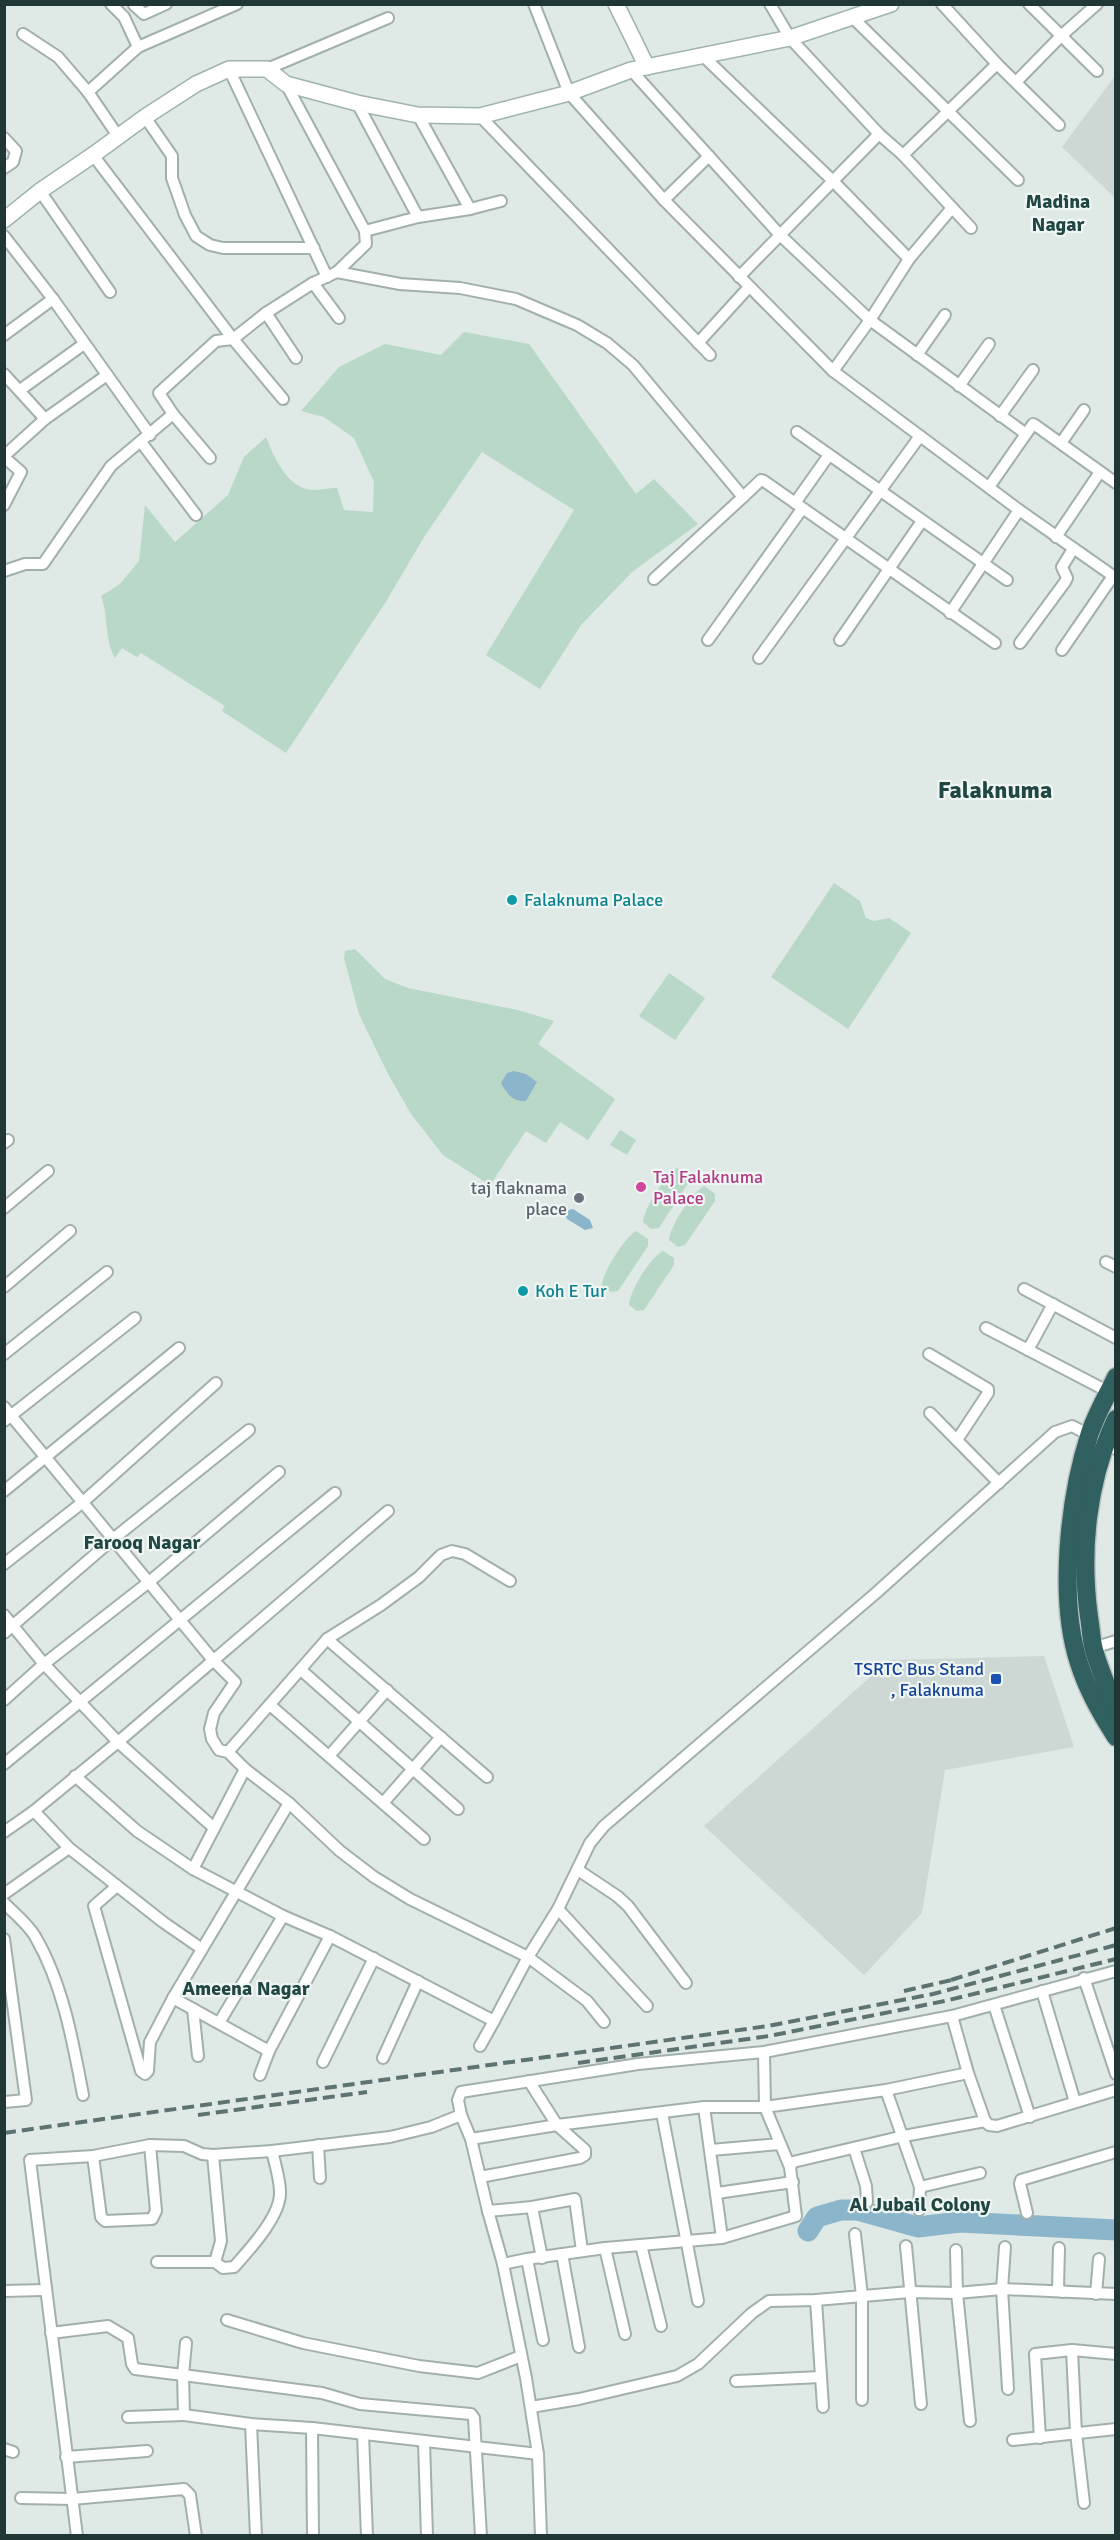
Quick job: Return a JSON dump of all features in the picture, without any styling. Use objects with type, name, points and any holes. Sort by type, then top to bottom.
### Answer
[{"type":"highway","points":[[1112,1384],[1088,1522],[1077,1565],[1070,1616],[1079,1662],[1100,1712],[1116,1737]]},
{"type":"highway","points":[[1103,1442],[1116,1419]]},
{"type":"highway","points":[[1077,1565],[1085,1588],[1093,1648],[1115,1708]]},
{"type":"street","points":[[111,4],[124,17],[138,48]]},
{"type":"street","points":[[124,17],[135,5],[144,14],[166,4]]},
{"type":"street","points":[[88,92],[138,48],[237,4]]},
{"type":"street","points":[[534,4],[569,93],[664,200],[833,371],[1019,510],[1114,577],[1062,650]]},
{"type":"street","points":[[616,4],[647,67]]},
{"type":"street","points":[[770,4],[790,38],[971,228]]},
{"type":"street","points":[[267,69],[286,84],[357,103],[418,115],[480,116],[569,93],[631,70],[701,54],[790,38],[891,4]]},
{"type":"street","points":[[942,4],[997,64],[1059,125]]},
{"type":"street","points":[[1029,4],[1097,72]]},
{"type":"street","points":[[1016,82],[1061,36],[1097,4]]},
{"type":"street","points":[[851,16],[1018,180]]},
{"type":"street","points":[[4,220],[40,190],[196,84],[229,69],[267,69],[388,18]]},
{"type":"street","points":[[23,34],[58,57],[88,92],[118,136]]},
{"type":"street","points":[[701,54],[833,181],[909,259]]},
{"type":"street","points":[[903,155],[997,64]]},
{"type":"street","points":[[229,69],[314,248],[332,274],[400,284],[460,288],[516,299],[577,325],[607,343],[633,365],[743,497]]},
{"type":"street","points":[[631,70],[780,235],[870,320],[1026,434]]},
{"type":"street","points":[[210,458],[173,414],[159,393],[216,341],[233,339],[313,283],[332,274],[366,244],[365,231],[286,84]]},
{"type":"street","points":[[357,103],[418,217]]},
{"type":"street","points":[[418,115],[470,209]]},
{"type":"street","points":[[480,116],[710,355]]},
{"type":"street","points":[[145,117],[172,156],[172,178],[185,215],[196,236],[210,245],[223,248],[314,248]]},
{"type":"street","points":[[739,277],[879,134]]},
{"type":"street","points":[[4,138],[16,152],[12,162],[4,168]]},
{"type":"street","points":[[93,155],[233,339],[283,399]]},
{"type":"street","points":[[664,200],[709,156]]},
{"type":"street","points":[[40,190],[110,292]]},
{"type":"street","points":[[365,231],[418,217],[470,209],[501,201]]},
{"type":"street","points":[[833,371],[870,320],[909,259],[951,209]]},
{"type":"street","points":[[4,236],[53,298],[107,375],[145,439],[196,515]]},
{"type":"street","points":[[313,283],[339,318]]},
{"type":"street","points":[[698,342],[749,287]]},
{"type":"street","points":[[4,335],[53,298]]},
{"type":"street","points":[[266,314],[296,358]]},
{"type":"street","points":[[917,355],[945,315]]},
{"type":"street","points":[[20,390],[84,344]]},
{"type":"street","points":[[959,386],[989,344]]},
{"type":"street","points":[[1000,416],[1033,370]]},
{"type":"street","points":[[4,374],[45,419]]},
{"type":"street","points":[[7,454],[45,419],[107,375]]},
{"type":"street","points":[[1061,443],[1084,410]]},
{"type":"street","points":[[4,571],[25,564],[44,564],[111,466],[173,414]]},
{"type":"street","points":[[989,487],[1031,426],[1035,425],[1100,472],[1114,478]]},
{"type":"street","points":[[797,432],[1007,580]]},
{"type":"street","points":[[759,658],[920,436]]},
{"type":"street","points":[[4,440],[7,454],[21,472],[4,505]]},
{"type":"street","points":[[708,640],[798,506],[828,455]]},
{"type":"street","points":[[1056,537],[1100,472]]},
{"type":"street","points":[[654,579],[762,480],[995,643]]},
{"type":"street","points":[[950,613],[1019,510]]},
{"type":"street","points":[[840,640],[922,521]]},
{"type":"street","points":[[1020,643],[1065,582],[1066,573],[1062,567],[1073,549]]},
{"type":"street","points":[[4,1208],[48,1171]]},
{"type":"street","points":[[4,1287],[70,1231]]},
{"type":"street","points":[[4,1354],[107,1272]]},
{"type":"street","points":[[1024,1289],[1116,1338]]},
{"type":"street","points":[[1028,1350],[1053,1305]]},
{"type":"street","points":[[135,1318],[7,1415],[45,1456],[213,1660],[235,1682],[214,1713],[210,1729],[212,1739],[219,1750],[228,1752],[245,1769],[289,1803],[340,1851],[374,1877],[410,1899],[528,1957],[587,2001],[604,2022]]},
{"type":"street","points":[[986,1328],[1028,1350],[1112,1384]]},
{"type":"street","points":[[4,1491],[179,1348]]},
{"type":"street","points":[[929,1353],[988,1389],[988,1393],[957,1440]]},
{"type":"street","points":[[4,1564],[83,1502],[216,1383]]},
{"type":"street","points":[[930,1413],[999,1483]]},
{"type":"street","points":[[480,2046],[528,1957],[558,1909],[590,1843],[604,1826],[876,1593],[1055,1432],[1072,1426],[1103,1442]]},
{"type":"street","points":[[8,1629],[113,1539],[249,1430]]},
{"type":"street","points":[[4,1700],[44,1664],[149,1582],[279,1472]]},
{"type":"street","points":[[4,1764],[335,1493]]},
{"type":"street","points":[[4,1832],[34,1811],[117,1742],[387,1511]]},
{"type":"street","points":[[228,1752],[327,1639],[349,1623],[381,1605],[419,1577],[441,1555],[452,1551],[465,1554],[510,1581]]},
{"type":"street","points":[[4,1615],[8,1629],[82,1702],[117,1742],[214,1828]]},
{"type":"street","points":[[327,1639],[486,1777]]},
{"type":"street","points":[[1093,1648],[1116,1641]]},
{"type":"street","points":[[301,1670],[458,1809]]},
{"type":"street","points":[[329,1756],[387,1690]]},
{"type":"street","points":[[270,1705],[424,1839]]},
{"type":"street","points":[[383,1803],[441,1737]]},
{"type":"street","points":[[193,1869],[245,1769]]},
{"type":"street","points":[[75,1776],[137,1831],[193,1869],[283,1916],[374,1958],[495,2021]]},
{"type":"street","points":[[117,1886],[94,1906],[141,2071],[144,2074],[148,2071],[150,2042],[173,1998],[289,1803]]},
{"type":"street","points":[[34,1811],[69,1848],[202,1949]]},
{"type":"street","points":[[4,1894],[69,1848]]},
{"type":"street","points":[[578,1870],[597,1881],[628,1906],[686,1983]]},
{"type":"street","points":[[4,1903],[36,1936],[57,1984],[70,2028],[83,2095]]},
{"type":"street","points":[[558,1909],[647,2006]]},
{"type":"street","points":[[219,2023],[283,1916]]},
{"type":"street","points":[[260,2075],[268,2051],[330,1936]]},
{"type":"street","points":[[4,1939],[26,2100],[4,2102]]},
{"type":"street","points":[[323,2062],[374,1958]]},
{"type":"street","points":[[541,2535],[538,2454],[531,2407],[503,2264],[471,2139],[461,2115],[458,2100],[461,2092],[638,2064],[764,2052],[952,2016],[1116,1971]]},
{"type":"street","points":[[1084,1978],[1116,2074]]},
{"type":"street","points":[[383,2058],[418,1981]]},
{"type":"street","points":[[1042,1991],[1075,2102]]},
{"type":"street","points":[[173,1998],[268,2051]]},
{"type":"street","points":[[994,2005],[1030,2117]]},
{"type":"street","points":[[193,2009],[198,2056]]},
{"type":"street","points":[[952,2016],[968,2073],[985,2121],[989,2125],[997,2126],[1030,2117],[1116,2090]]},
{"type":"street","points":[[503,2264],[605,2248],[722,2238],[796,2216],[793,2182],[789,2167],[765,2107],[764,2052]]},
{"type":"street","points":[[471,2139],[556,2125],[704,2107],[765,2107],[886,2090],[968,2073]]},
{"type":"street","points":[[480,2177],[583,2157],[586,2153],[556,2125],[529,2081]]},
{"type":"street","points":[[886,2090],[920,2187],[919,2210]]},
{"type":"street","points":[[704,2107],[722,2238]]},
{"type":"street","points":[[662,2113],[698,2301]]},
{"type":"street","points":[[76,2535],[44,2290],[30,2160],[93,2156],[150,2145],[184,2146],[202,2154],[213,2155],[272,2151],[390,2137],[432,2127],[461,2115]]},
{"type":"street","points":[[789,2167],[793,2162],[904,2136],[985,2121]]},
{"type":"street","points":[[711,2150],[780,2144]]},
{"type":"street","points":[[93,2156],[101,2217],[105,2222],[152,2219],[156,2211],[150,2145]]},
{"type":"street","points":[[318,2145],[320,2178]]},
{"type":"street","points":[[854,2148],[866,2186],[867,2202]]},
{"type":"street","points":[[157,2262],[215,2262],[223,2268],[234,2268],[258,2240],[275,2211],[280,2192],[272,2151]]},
{"type":"street","points":[[1027,2213],[1020,2184],[1026,2177],[1116,2152]]},
{"type":"street","points":[[213,2155],[221,2241],[215,2262]]},
{"type":"street","points":[[920,2187],[980,2173]]},
{"type":"street","points":[[717,2193],[793,2182]]},
{"type":"street","points":[[488,2211],[532,2207],[575,2199],[582,2251]]},
{"type":"street","points":[[532,2207],[542,2258]]},
{"type":"street","points":[[855,2234],[862,2296],[861,2400]]},
{"type":"street","points":[[641,2245],[661,2326]]},
{"type":"street","points":[[906,2246],[921,2404]]},
{"type":"street","points":[[1005,2247],[1002,2289],[1008,2390]]},
{"type":"street","points":[[605,2248],[625,2334]]},
{"type":"street","points":[[1059,2248],[1058,2289],[1063,2292]]},
{"type":"street","points":[[956,2250],[957,2293],[970,2421]]},
{"type":"street","points":[[562,2254],[579,2347]]},
{"type":"street","points":[[527,2259],[543,2340]]},
{"type":"street","points":[[1096,2294],[1099,2259]]},
{"type":"street","points":[[531,2407],[579,2399],[677,2376],[698,2364],[761,2305],[778,2300],[816,2301],[910,2292],[957,2293],[1002,2289],[1116,2294]]},
{"type":"street","points":[[4,2292],[44,2290]]},
{"type":"street","points":[[816,2301],[823,2407]]},
{"type":"street","points":[[227,2320],[303,2343],[419,2366],[478,2373],[521,2356]]},
{"type":"street","points":[[51,2333],[108,2325],[128,2338],[132,2364],[135,2369],[322,2393],[360,2404],[466,2413],[474,2418],[481,2535]]},
{"type":"street","points":[[184,2415],[183,2375],[186,2343]]},
{"type":"street","points":[[1040,2438],[1035,2354],[1072,2350],[1116,2354]]},
{"type":"street","points":[[1072,2350],[1076,2433],[1084,2503]]},
{"type":"street","points":[[736,2381],[821,2377]]},
{"type":"street","points":[[128,2417],[184,2415],[538,2454]]},
{"type":"street","points":[[251,2424],[256,2535]]},
{"type":"street","points":[[312,2428],[313,2535]]},
{"type":"street","points":[[1014,2440],[1116,2429]]},
{"type":"street","points":[[363,2435],[367,2535]]},
{"type":"street","points":[[424,2442],[427,2535]]},
{"type":"street","points":[[66,2457],[147,2451]]},
{"type":"street","points":[[21,2498],[72,2499],[184,2489],[190,2494],[196,2535]]},
{"type":"shaded area","points":[[1115,76],[1115,198],[1062,147]]},
{"type":"shaded area","points":[[1044,1656],[1074,1747],[945,1770],[922,1913],[864,1975],[704,1826],[889,1660]]},
{"type":"green space","points":[[464,332],[529,344],[636,494],[654,479],[698,524],[632,572],[581,625],[540,689],[486,655],[574,510],[482,452],[424,537],[387,600],[286,753],[222,711],[225,706],[141,653],[137,657],[122,648],[115,658],[109,643],[101,596],[120,584],[139,561],[145,505],[175,542],[228,495],[244,457],[266,437],[283,470],[295,484],[312,490],[337,488],[344,510],[373,512],[374,482],[354,438],[324,417],[301,411],[339,367],[385,344],[441,355]]},
{"type":"green space","points":[[834,883],[860,901],[866,918],[874,921],[889,918],[911,933],[848,1029],[771,977]]},
{"type":"green space","points":[[355,949],[385,979],[408,988],[518,1010],[554,1021],[538,1044],[615,1099],[588,1140],[560,1122],[546,1143],[526,1131],[490,1185],[443,1155],[411,1114],[387,1072],[359,1014],[344,958],[345,951]]},
{"type":"green space","points":[[669,973],[705,998],[675,1040],[639,1016]]},
{"type":"green space","points":[[620,1130],[636,1140],[627,1155],[610,1145]]},
{"type":"green space","points":[[677,1168],[689,1176],[688,1183],[659,1228],[651,1229],[643,1222],[644,1216],[661,1185]]},
{"type":"green space","points":[[704,1186],[715,1194],[715,1201],[685,1245],[678,1247],[669,1240],[670,1234],[687,1203]]},
{"type":"green space","points":[[636,1231],[648,1239],[648,1246],[618,1291],[611,1292],[602,1285],[603,1279],[620,1248]]},
{"type":"green space","points":[[663,1251],[674,1258],[674,1265],[644,1310],[637,1311],[629,1305],[633,1291],[647,1267]]},
{"type":"water","points":[[514,1071],[526,1074],[537,1082],[526,1101],[517,1100],[511,1096],[501,1083],[507,1073]]},
{"type":"water","points":[[573,1209],[590,1220],[593,1228],[585,1230],[567,1219],[563,1211]]},
{"type":"waterway","points":[[808,2231],[817,2217],[841,2210],[857,2210],[918,2227],[960,2222],[1116,2230]]},
{"type":"railway","points":[[951,1980],[1116,1928]]},
{"type":"railway","points":[[4,2133],[768,2026],[933,1994],[1116,1945]]},
{"type":"railway","points":[[578,2063],[769,2036],[945,2001],[1116,1959]]},
{"type":"railway","points":[[904,1991],[956,1979]]},
{"type":"railway","points":[[198,2115],[367,2092]]},
{"type":"place","name":"Falaknuma Palace","points":[[512,900]]},
{"type":"place","name":"Taj Falaknuma Palace","points":[[641,1187]]},
{"type":"place","name":"taj flaknama place","points":[[579,1198]]},
{"type":"place","name":"Koh E Tur","points":[[523,1291]]},
{"type":"place","name":"TSRTC Bus Stand , Falaknuma","points":[[996,1679]]},
{"type":"district","name":"Madina Nagar","points":[[1058,212]]},
{"type":"district","name":"Falaknuma","points":[[995,790]]},
{"type":"district","name":"Farooq Nagar","points":[[142,1542]]},
{"type":"district","name":"Ameena Nagar","points":[[246,1988]]},
{"type":"district","name":"Al Jubail Colony","points":[[920,2204]]}]
